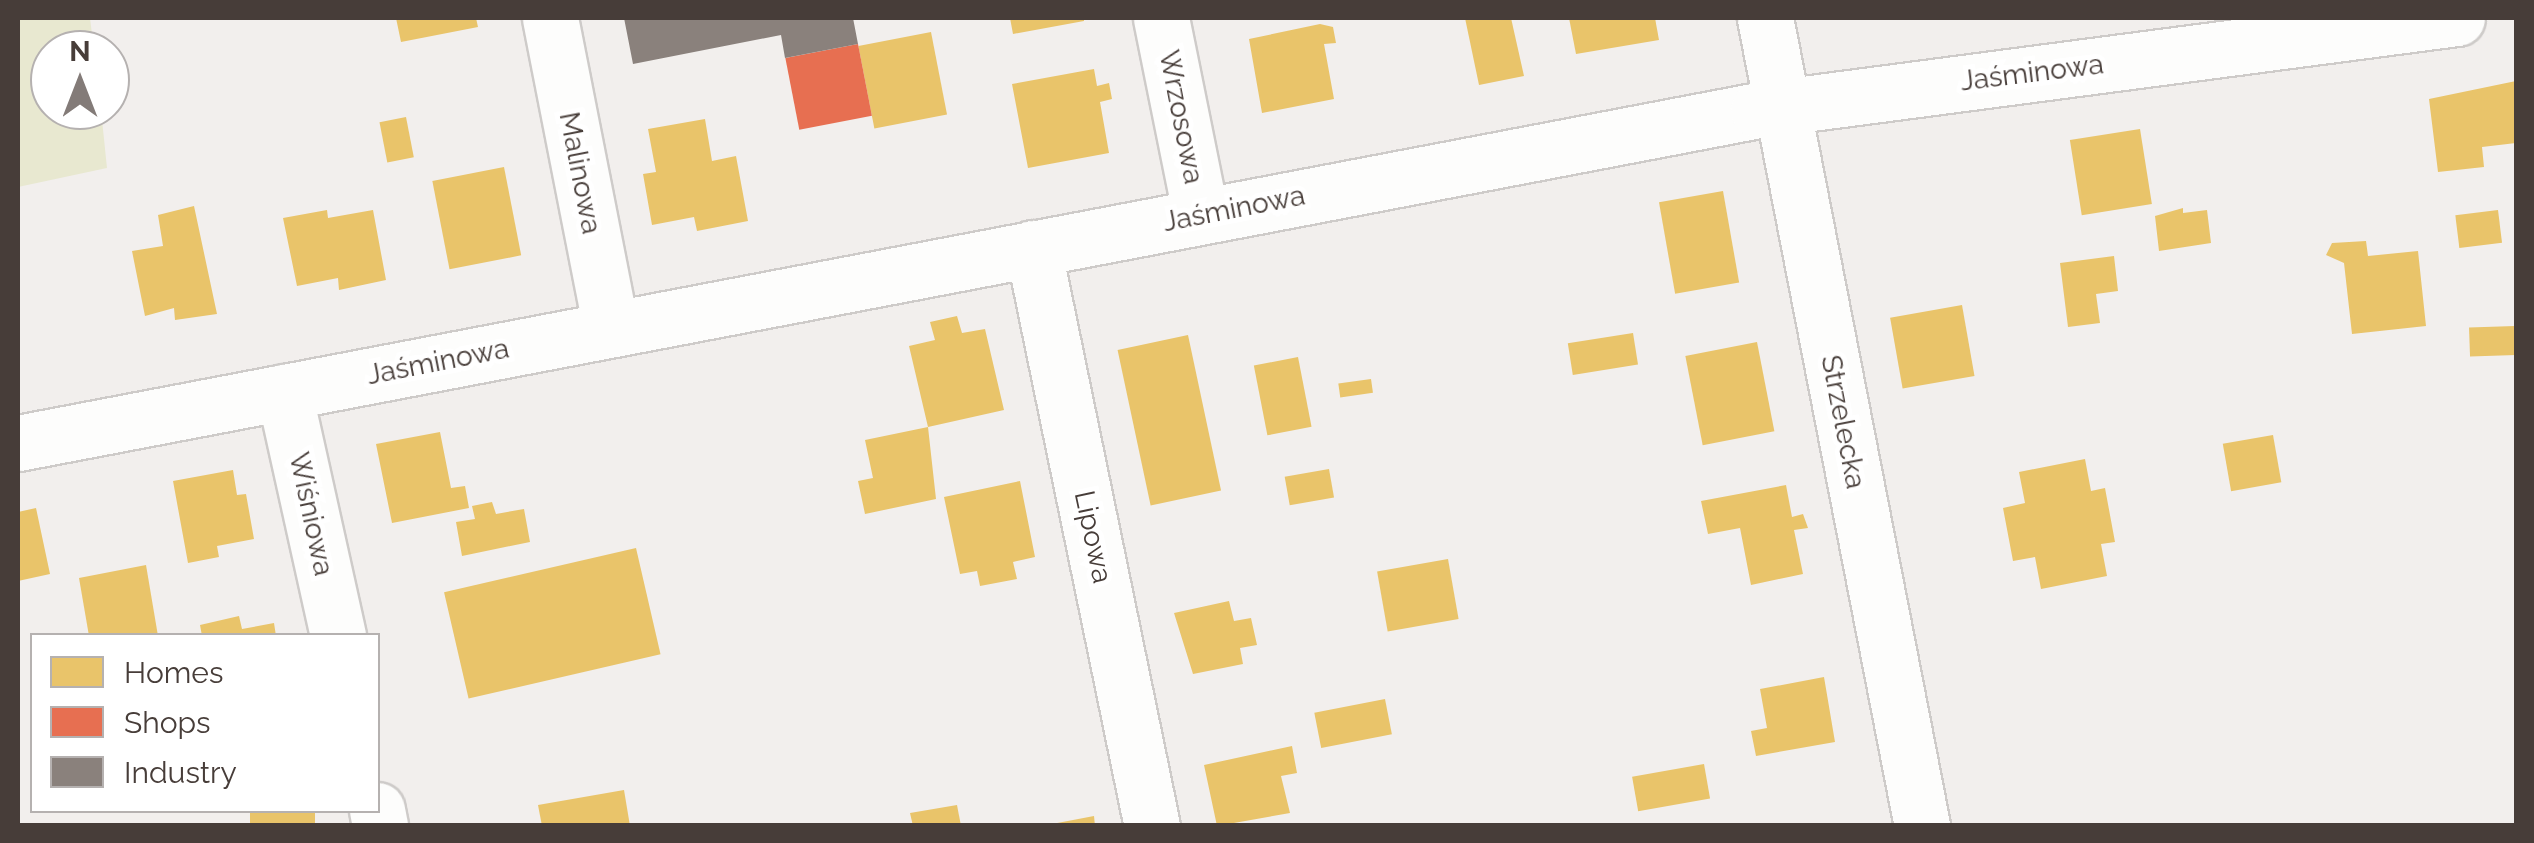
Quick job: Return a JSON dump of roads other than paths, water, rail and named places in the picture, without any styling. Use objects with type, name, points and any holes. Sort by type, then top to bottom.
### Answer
[{"type":"street","name":"Malinowa","points":[[550,18],[611,329]]},
{"type":"street","name":"Wrzosowa","points":[[1161,18],[1202,216]]},
{"type":"street","name":"Strzelecka","points":[[1765,18],[1922,826]]},
{"type":"street","name":"Jaśminowa","points":[[18,442],[1782,106],[2457,18]]},
{"type":"street","name":"Lipowa","points":[[1033,248],[1152,826]]},
{"type":"street","name":"Wiśniowa","points":[[284,392],[337,633]]}]
